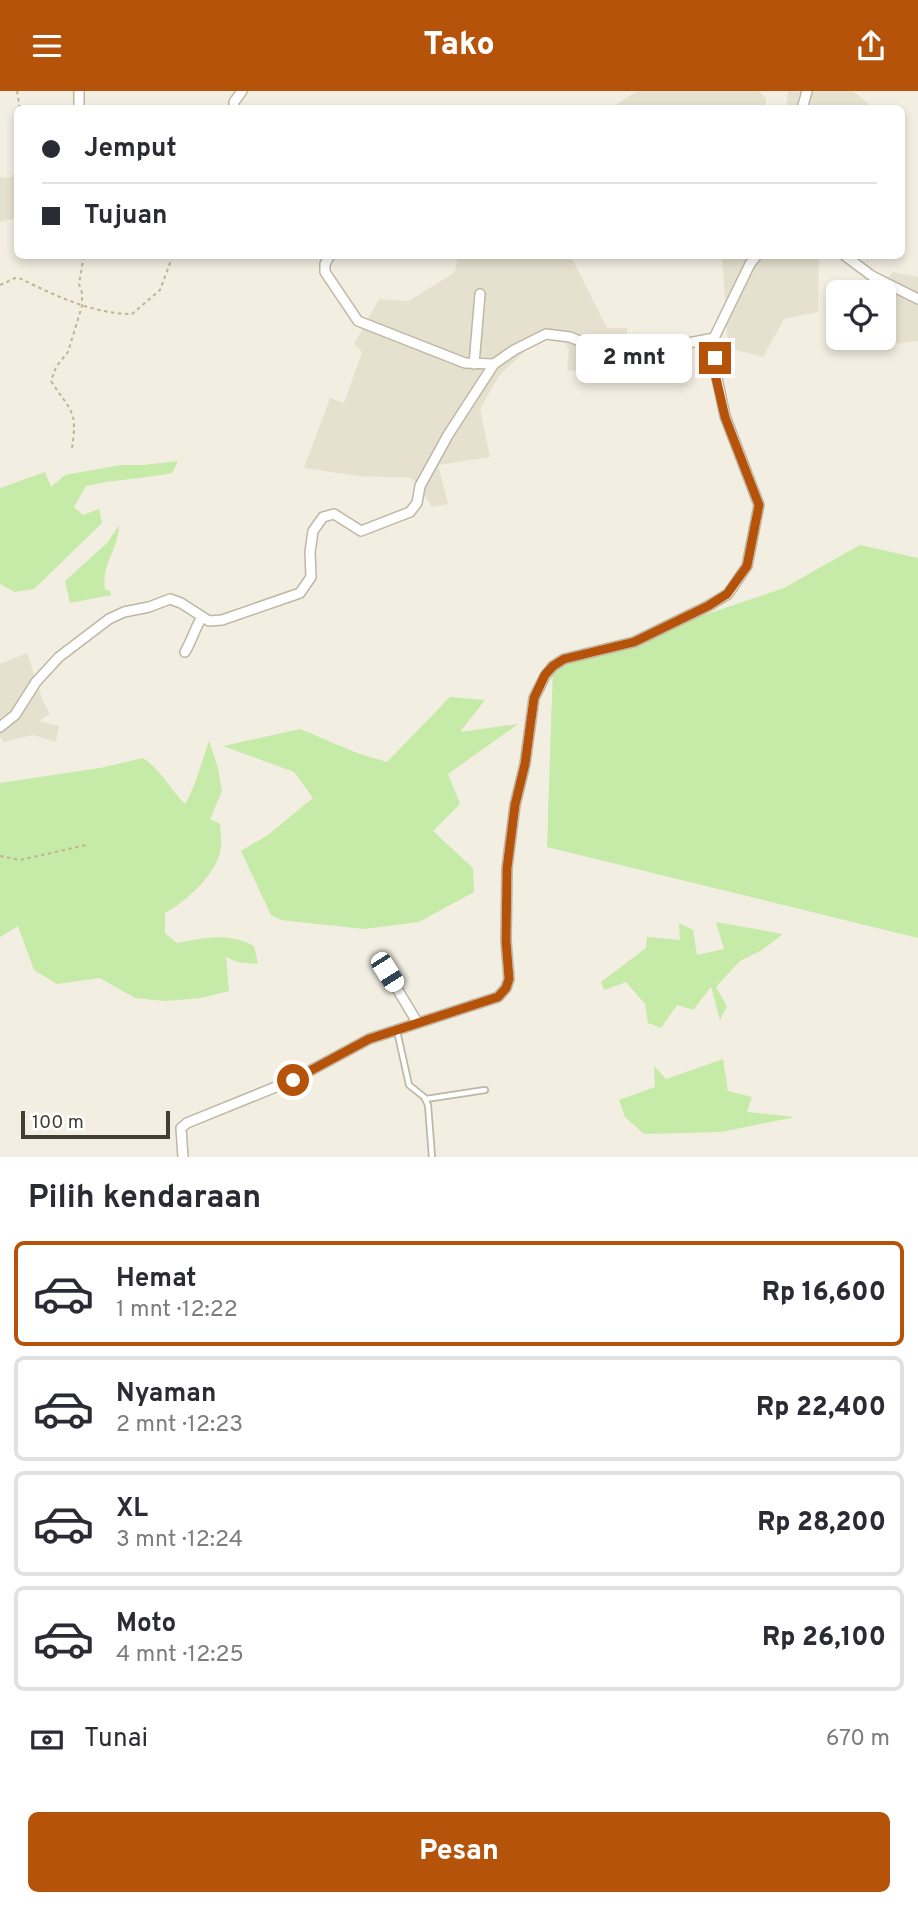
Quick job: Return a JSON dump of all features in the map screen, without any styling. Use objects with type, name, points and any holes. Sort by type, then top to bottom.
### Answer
[{"type":"street","points":[[328,259],[325,272],[358,321],[465,363],[494,364]]},
{"type":"street","points":[[183,1157],[181,1129],[187,1123],[293,1080],[369,1039],[498,997],[506,988],[510,968],[506,941],[507,868],[515,805],[525,764],[529,721],[534,698],[545,675],[564,659],[634,642],[708,606],[727,594],[747,566],[759,505],[725,417],[716,378],[714,338],[754,259]]},
{"type":"street","points":[[849,259],[872,276],[918,299]]},
{"type":"street","points":[[474,364],[480,294]]},
{"type":"street","points":[[0,727],[15,715],[36,682],[59,657],[108,619],[170,600],[181,603],[209,621],[300,593],[311,577],[313,531],[323,517],[334,514],[362,531],[410,512],[417,503],[420,486],[448,435],[494,364],[514,350],[546,334],[570,337],[601,350],[618,353],[636,353],[714,338]]},
{"type":"street","points":[[186,652],[202,617]]},
{"type":"street","points":[[387,972],[418,1022]]},
{"type":"lane","points":[[396,1030],[409,1085],[426,1100],[432,1157]]},
{"type":"lane","points":[[426,1100],[485,1090]]},
{"type":"path","points":[[72,448],[75,421],[67,402],[51,381],[56,367],[68,352],[82,306],[79,283],[83,259]]},
{"type":"path","points":[[0,285],[19,278],[82,306],[117,314],[132,314],[160,290],[172,259]]},
{"type":"path","points":[[0,856],[20,860],[86,845]]},
{"type":"shaded area","points":[[637,91],[758,91],[766,98],[766,105],[616,105]]},
{"type":"shaded area","points":[[788,91],[853,91],[870,105],[786,105]]},
{"type":"shaded area","points":[[14,173],[14,219],[0,222],[0,177],[10,178]]},
{"type":"shaded area","points":[[457,259],[572,259],[607,328],[627,328],[629,352],[592,348],[583,372],[567,370],[569,350],[561,334],[530,346],[499,376],[480,409],[490,457],[438,465],[448,504],[432,507],[412,478],[359,476],[304,468],[330,398],[344,403],[362,352],[354,344],[379,299],[409,301],[455,272]]},
{"type":"shaded area","points":[[722,259],[819,259],[818,312],[784,319],[763,357],[728,348]]},
{"type":"shaded area","points":[[893,272],[918,277],[918,341],[896,344],[896,280],[885,280]]},
{"type":"shaded area","points":[[27,653],[50,714],[40,720],[59,726],[56,742],[33,735],[4,742],[0,737],[0,664]]},
{"type":"green space","points":[[178,461],[172,473],[86,486],[74,507],[83,515],[99,509],[102,523],[34,589],[15,592],[0,584],[0,488],[45,472],[51,487],[65,475],[121,465]]},
{"type":"green space","points":[[119,525],[104,580],[105,589],[110,591],[111,595],[70,603],[65,581],[108,542]]},
{"type":"green space","points":[[860,545],[918,558],[918,938],[547,847],[553,666],[784,588]]},
{"type":"green space","points":[[450,697],[485,700],[460,732],[518,724],[448,774],[460,804],[433,831],[473,868],[474,892],[419,922],[364,929],[281,920],[271,915],[241,851],[268,835],[313,798],[294,772],[223,746],[300,729],[357,753],[387,762]]},
{"type":"green space","points":[[209,741],[222,791],[210,819],[220,824],[219,856],[200,885],[165,913],[165,933],[177,943],[216,937],[244,942],[254,946],[258,964],[237,962],[226,957],[229,991],[201,998],[165,1001],[135,998],[100,978],[57,984],[34,970],[18,926],[0,937],[0,783],[100,768],[143,758],[156,769],[185,804]]},
{"type":"green space","points":[[716,922],[783,934],[762,950],[740,961],[716,987],[727,1006],[720,1020],[711,987],[693,1010],[677,1005],[661,1028],[648,1023],[645,1004],[626,982],[604,990],[601,982],[646,948],[647,937],[680,940],[679,923],[693,930],[697,955],[724,949]]},
{"type":"green space","points":[[723,1059],[728,1091],[752,1097],[747,1112],[795,1117],[721,1132],[644,1134],[625,1117],[619,1100],[655,1087],[654,1066],[666,1079]]},
{"type":"route","points":[[293,1080],[369,1039],[481,1004],[498,997],[506,988],[510,968],[506,941],[507,868],[515,805],[525,764],[529,721],[534,698],[545,675],[564,659],[634,642],[708,606],[727,594],[747,566],[759,505],[725,417],[716,378],[715,358]]}]
